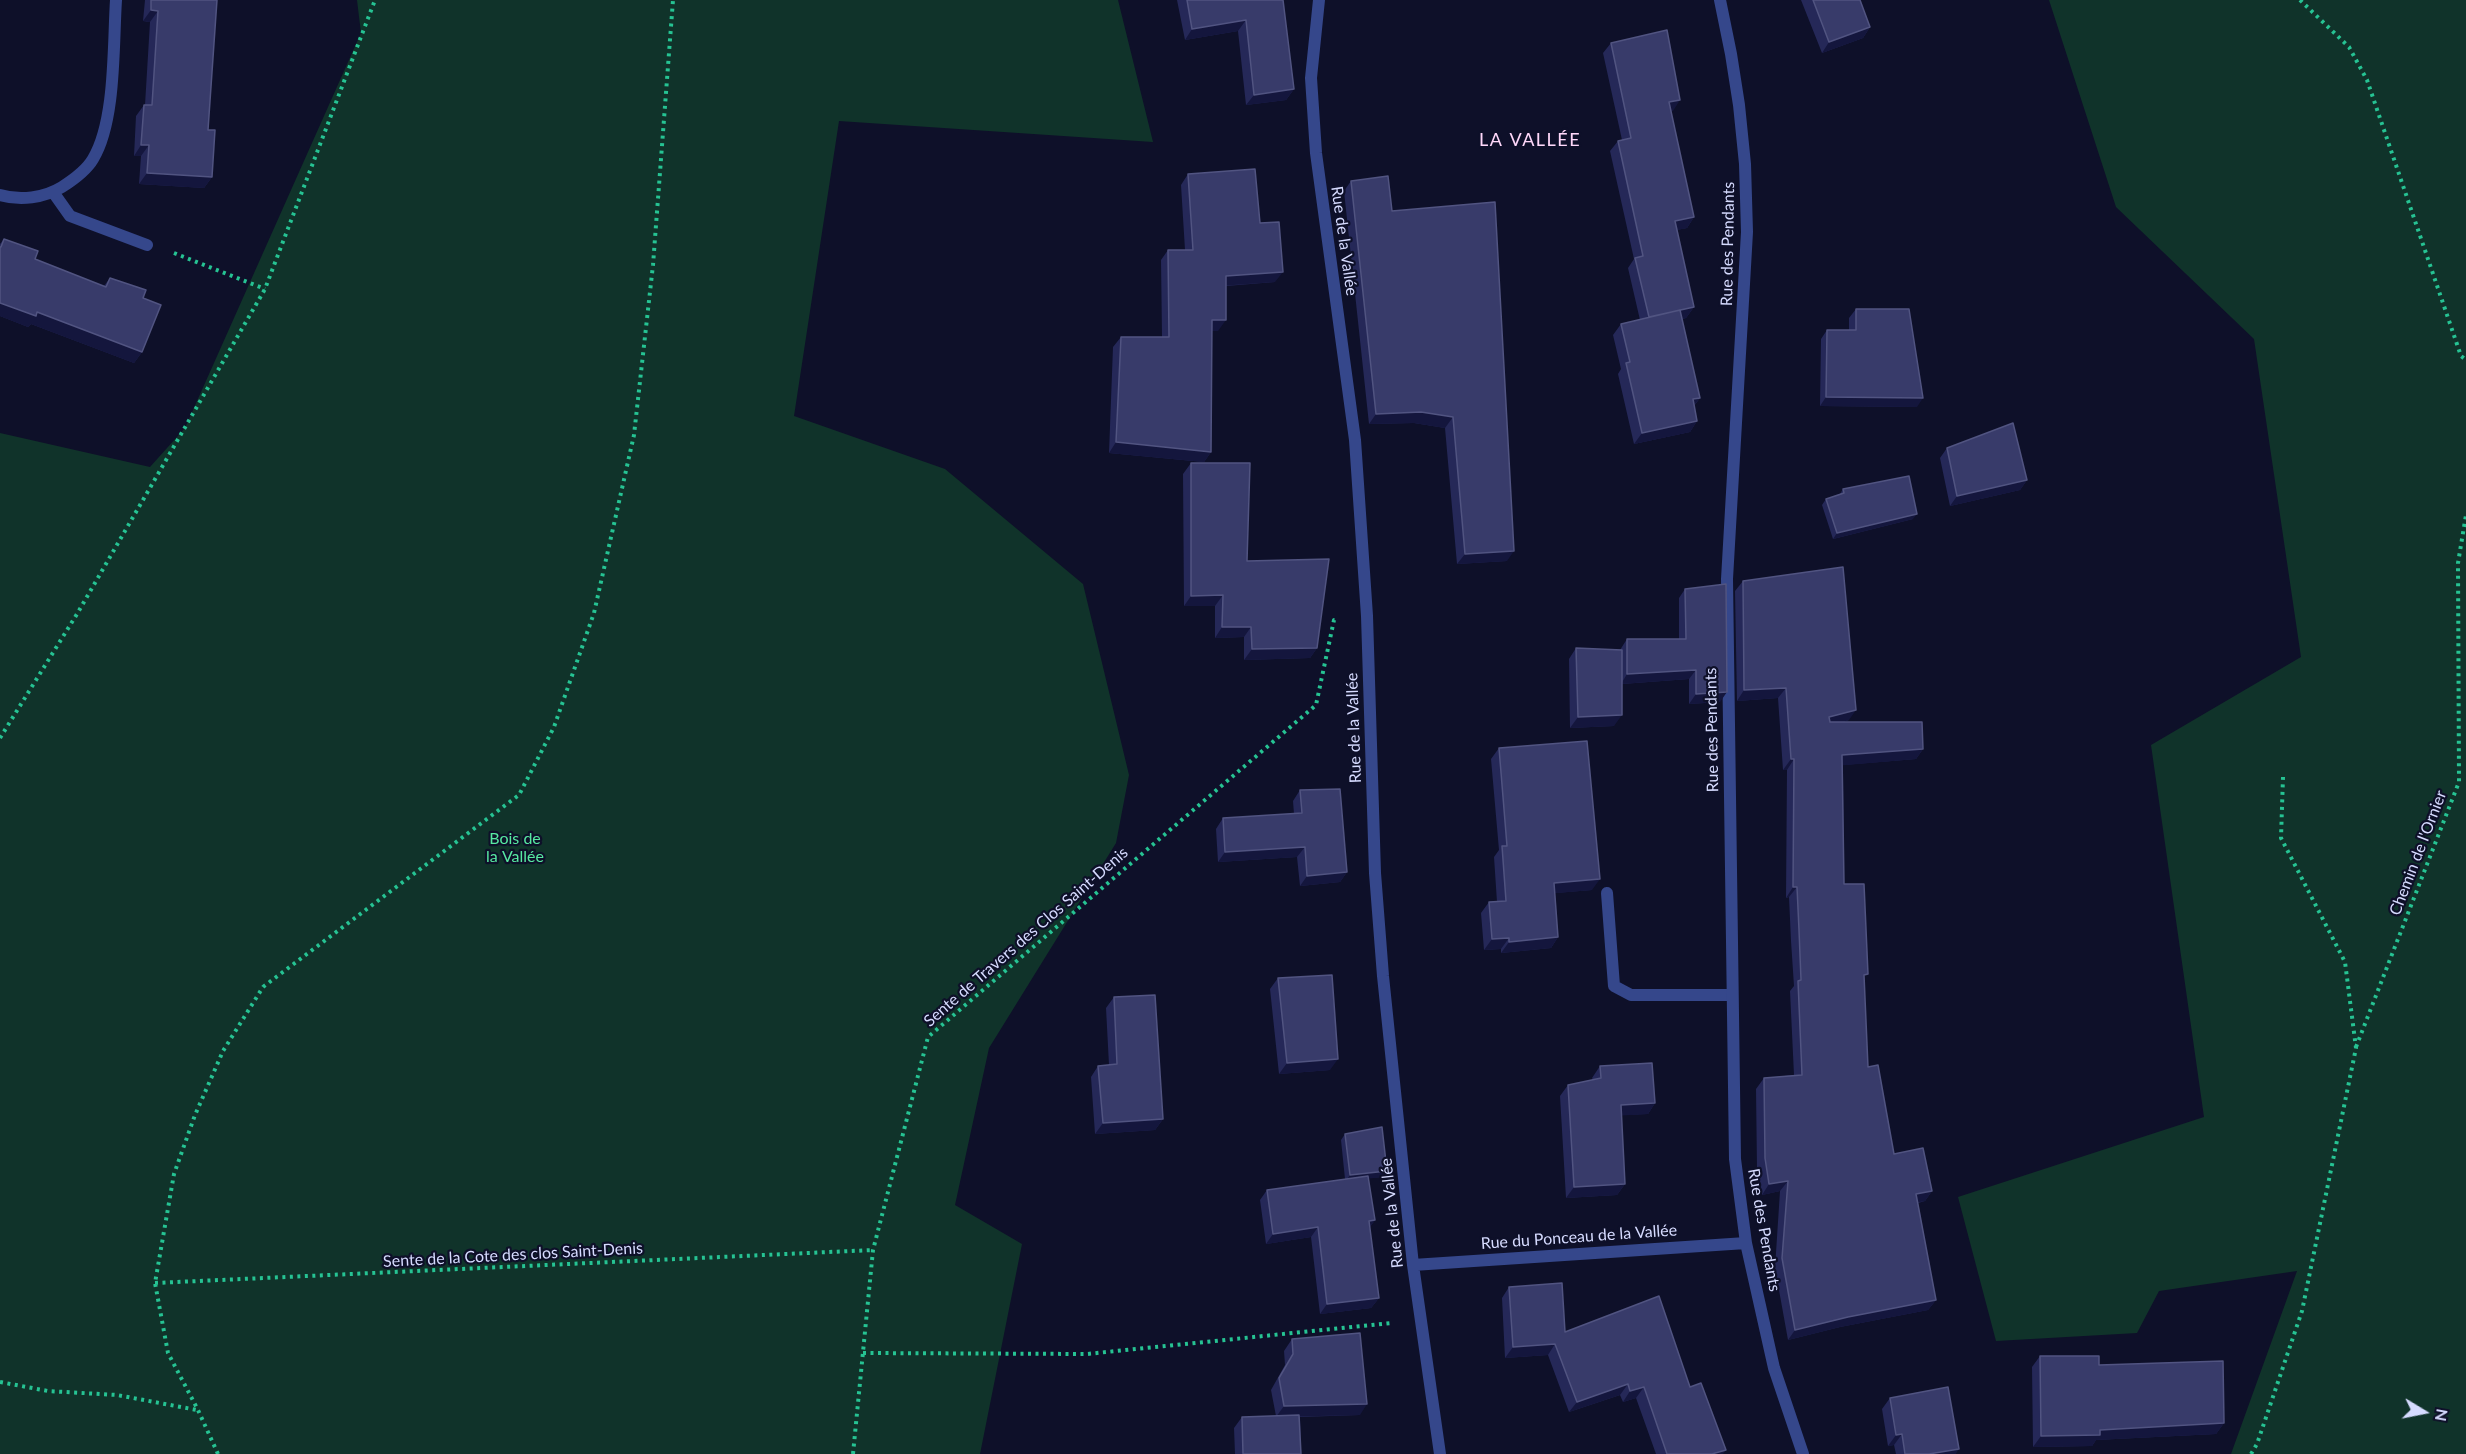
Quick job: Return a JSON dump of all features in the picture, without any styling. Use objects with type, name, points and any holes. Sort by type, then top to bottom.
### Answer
[{"type":"street","points":[[0,195],[11,198],[31,197],[53,192],[75,179],[92,160],[102,138],[108,114],[116,0]]},
{"type":"street","name":"Rue de la Vallée","points":[[1319,0],[1311,78],[1316,153],[1354,440],[1367,616],[1375,873],[1383,976],[1413,1265],[1440,1454]]},
{"type":"street","name":"Rue des Pendants","points":[[1720,0],[1739,105],[1745,164],[1747,232],[1726,579],[1736,1159],[1746,1243],[1774,1368],[1803,1454]]},
{"type":"street","points":[[53,192],[69,216],[147,245]]},
{"type":"street","points":[[1607,893],[1614,986],[1631,995],[1732,995]]},
{"type":"street","name":"Rue du Ponceau de la Vallée","points":[[1413,1265],[1746,1243]]},
{"type":"path","points":[[0,738],[76,614],[265,288],[375,0]]},
{"type":"path","points":[[218,1454],[168,1353],[155,1283],[174,1174],[195,1115],[223,1051],[263,987],[519,795],[554,727],[594,613],[634,435],[654,254],[673,0]]},
{"type":"path","points":[[2300,0],[2349,47],[2367,80],[2461,356],[2466,360]]},
{"type":"path","points":[[173,253],[265,288]]},
{"type":"path","name":"Chemin de l'Ornier","points":[[2356,1048],[2459,782],[2457,563],[2466,515]]},
{"type":"path","name":"Sente de Travers des Clos Saint-Denis","points":[[853,1454],[873,1250],[928,1037],[1316,705],[1334,620],[1367,616]]},
{"type":"path","points":[[2251,1454],[2257,1444],[2302,1311],[2356,1048],[2345,962],[2280,838],[2283,777]]},
{"type":"path","name":"Sente de la Cote des clos Saint-Denis","points":[[155,1283],[873,1250]]},
{"type":"path","points":[[863,1353],[1087,1354],[1422,1319]]},
{"type":"path","points":[[0,1382],[48,1391],[117,1395],[198,1410]]},
{"type":"green space","name":"Bois de la Vallée","points":[[357,0],[1118,0],[1153,142],[839,121],[794,416],[945,469],[1083,584],[1129,775],[1116,843],[989,1048],[955,1205],[1022,1244],[980,1454],[0,1454],[0,433],[150,467],[185,428],[361,33]]},
{"type":"green space","points":[[2049,0],[2466,0],[2466,1454],[2231,1454],[2297,1271],[2159,1291],[2137,1333],[1996,1341],[1958,1197],[2204,1117],[2151,745],[2301,657],[2254,339],[2116,207]]},
{"type":"building","points":[[151,0],[217,0],[208,130],[215,130],[212,177],[147,173],[149,145],[141,145],[144,105],[152,105],[158,11],[151,10]]},
{"type":"building","points":[[1187,0],[1283,0],[1294,89],[1254,95],[1246,20],[1192,29]]},
{"type":"building","points":[[1813,0],[1860,0],[1870,27],[1829,42]]},
{"type":"building","points":[[1667,30],[1680,100],[1669,102],[1694,217],[1675,221],[1694,307],[1649,317],[1635,258],[1643,256],[1618,141],[1631,138],[1611,43]]},
{"type":"building","points":[[1255,169],[1260,223],[1279,222],[1283,272],[1226,276],[1226,320],[1212,320],[1211,452],[1116,442],[1121,337],[1169,337],[1168,250],[1193,250],[1188,174]]},
{"type":"building","points":[[1388,176],[1392,211],[1495,202],[1514,551],[1465,554],[1453,417],[1421,412],[1376,414],[1351,181]]},
{"type":"building","points":[[4,239],[38,251],[35,259],[106,287],[110,278],[146,290],[143,298],[161,305],[142,352],[37,312],[36,316],[0,303],[0,247]]},
{"type":"building","points":[[1856,309],[1909,309],[1923,398],[1826,397],[1827,330],[1856,330]]},
{"type":"building","points":[[1680,310],[1700,398],[1693,399],[1697,421],[1642,433],[1626,363],[1630,362],[1621,324]]},
{"type":"building","points":[[2013,423],[2027,480],[1957,496],[1947,448]]},
{"type":"building","points":[[1191,463],[1250,463],[1247,561],[1329,559],[1317,648],[1252,649],[1251,627],[1222,627],[1223,595],[1191,596]]},
{"type":"building","points":[[1909,476],[1917,514],[1837,533],[1826,499],[1844,493],[1843,489]]},
{"type":"building","points":[[1843,567],[1856,710],[1829,717],[1830,722],[1922,722],[1923,749],[1842,755],[1844,884],[1864,884],[1868,974],[1864,975],[1868,1067],[1878,1065],[1894,1154],[1923,1148],[1932,1191],[1916,1194],[1936,1300],[1795,1330],[1782,1258],[1788,1181],[1769,1184],[1765,1158],[1764,1078],[1802,1075],[1797,887],[1793,887],[1794,759],[1791,759],[1786,688],[1744,690],[1743,581]]},
{"type":"building","points":[[1726,584],[1727,692],[1696,694],[1696,670],[1627,674],[1627,639],[1686,639],[1685,589]]},
{"type":"building","points":[[1576,648],[1622,650],[1622,715],[1578,717]]},
{"type":"building","points":[[1587,741],[1600,879],[1554,883],[1558,937],[1509,942],[1509,938],[1492,939],[1489,902],[1506,901],[1502,846],[1507,846],[1499,748]]},
{"type":"building","points":[[1340,789],[1347,872],[1307,876],[1305,847],[1225,852],[1223,818],[1302,813],[1300,790]]},
{"type":"building","points":[[1332,975],[1338,1059],[1287,1063],[1278,978]]},
{"type":"building","points":[[1155,995],[1163,1119],[1103,1123],[1098,1066],[1117,1064],[1114,997]]},
{"type":"building","points":[[1652,1063],[1655,1103],[1621,1105],[1625,1184],[1574,1187],[1568,1085],[1601,1078],[1600,1066]]},
{"type":"building","points":[[1382,1127],[1387,1171],[1350,1175],[1345,1134]]},
{"type":"building","points":[[1368,1176],[1375,1220],[1369,1221],[1379,1298],[1327,1304],[1318,1227],[1273,1234],[1267,1190]]},
{"type":"building","points":[[1562,1283],[1565,1332],[1659,1296],[1690,1387],[1701,1383],[1726,1450],[1712,1454],[1667,1454],[1644,1387],[1630,1391],[1628,1384],[1577,1402],[1555,1344],[1513,1347],[1509,1287]]},
{"type":"building","points":[[1360,1333],[1367,1404],[1284,1406],[1279,1378],[1293,1354],[1292,1339]]},
{"type":"building","points":[[2040,1356],[2099,1356],[2099,1365],[2223,1361],[2224,1423],[2100,1430],[2100,1435],[2041,1436]]},
{"type":"building","points":[[1948,1387],[1959,1449],[1929,1454],[1905,1454],[1902,1434],[1896,1435],[1890,1398]]},
{"type":"building","points":[[1299,1415],[1301,1454],[1243,1454],[1242,1417]]},
{"type":"district","name":"LA VALLÉE","points":[[1530,140]]}]
